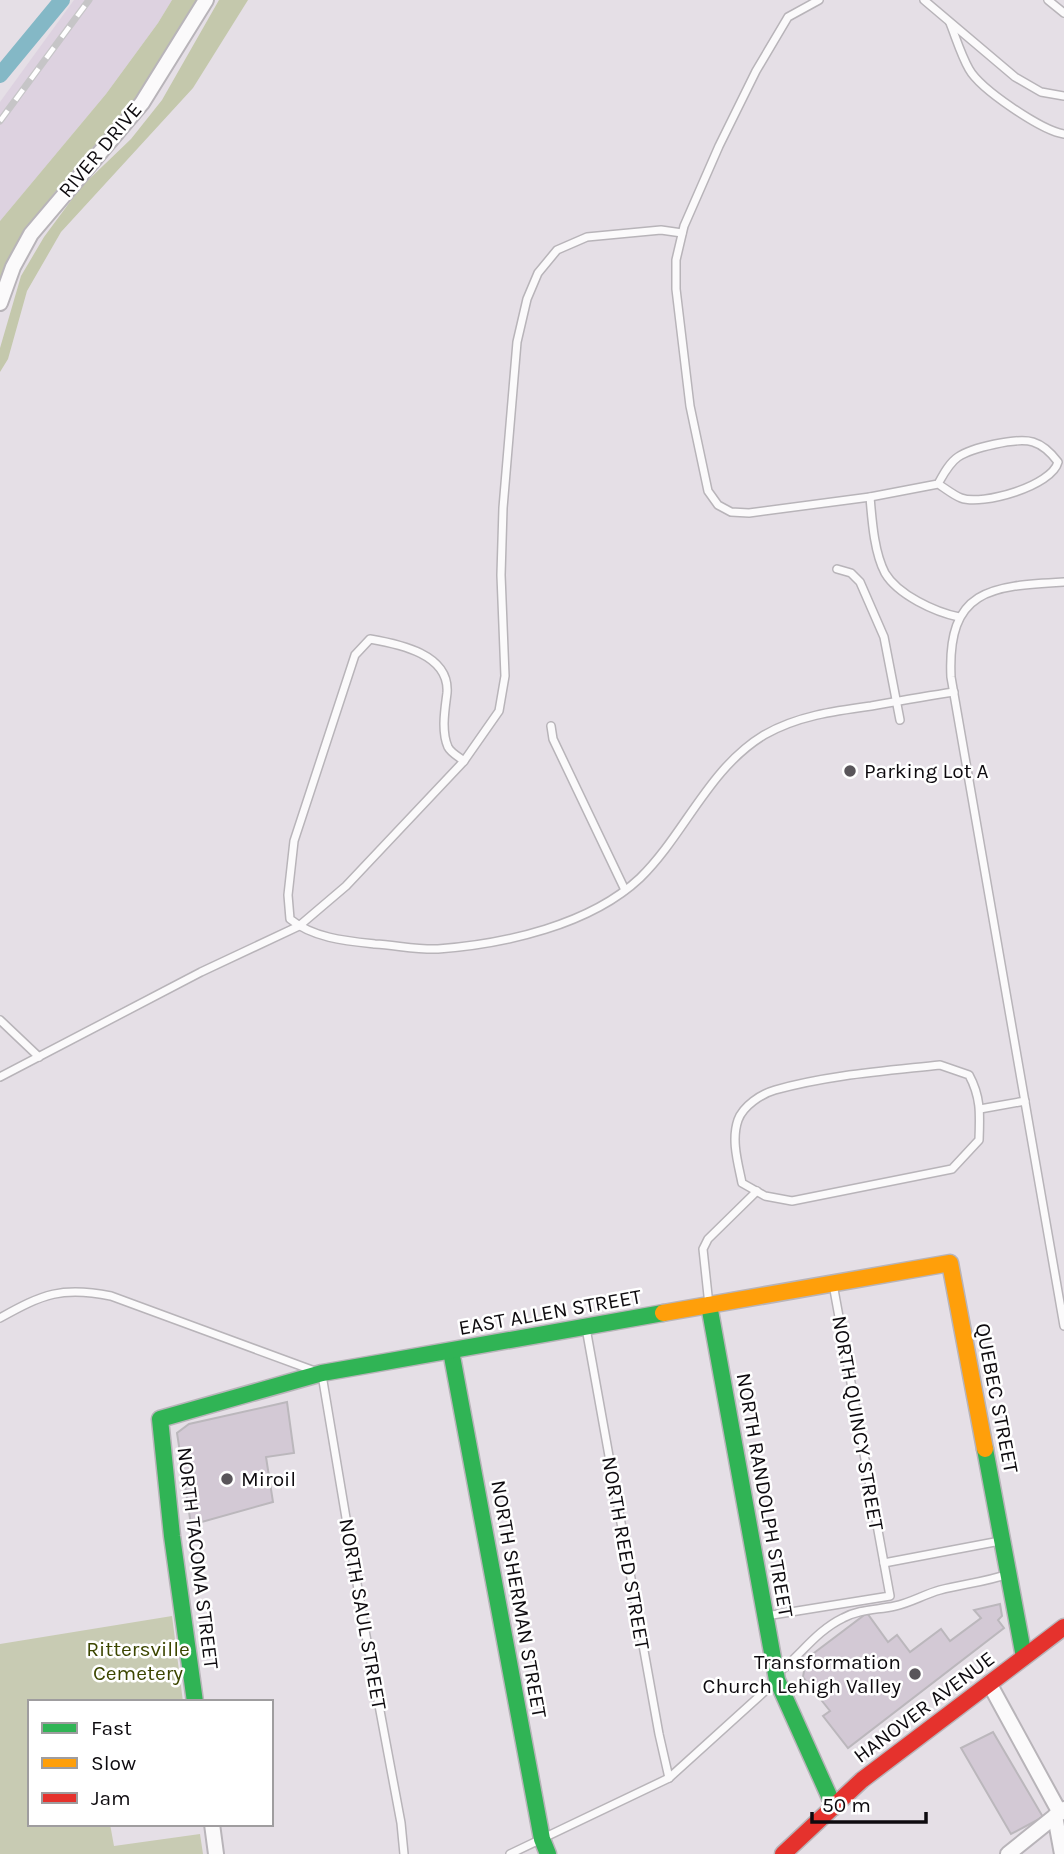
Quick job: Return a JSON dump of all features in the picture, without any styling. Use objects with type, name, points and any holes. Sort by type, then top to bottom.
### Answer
[{"type":"street","name":"RIVER DRIVE","points":[[0,303],[13,267],[31,234],[142,103],[206,0]]},
{"type":"street","name":"EAST ALLEN STREET","points":[[160,1419],[322,1373],[950,1263]]},
{"type":"street","name":"QUEBEC STREET","points":[[950,1263],[1024,1657]]},
{"type":"street","name":"NORTH RANDOLPH STREET","points":[[709,1306],[777,1677],[834,1807]]},
{"type":"street","name":"NORTH SHERMAN STREET","points":[[452,1351],[545,1847]]},
{"type":"street","name":"NORTH TACOMA STREET","points":[[160,1419],[172,1536],[195,1700]]},
{"type":"street","name":"HANOVER AVENUE","points":[[783,1854],[862,1780],[1064,1627]]},
{"type":"street","points":[[989,1683],[1060,1813],[1062,1854]]},
{"type":"street","points":[[1008,1854],[1060,1813]]},
{"type":"street","points":[[212,1826],[216,1854]]},
{"type":"lane","points":[[924,0],[1015,77],[1041,92],[1064,96]]},
{"type":"lane","points":[[1048,0],[1064,13]]},
{"type":"lane","points":[[816,1],[788,17],[756,71],[719,146],[682,233],[676,260],[676,289],[690,406],[708,491],[718,505],[731,512],[749,513],[870,497],[938,484],[963,499],[992,497],[1022,490],[1047,479],[1061,462],[1030,441],[1008,442],[981,447],[957,457],[938,484]]},
{"type":"lane","points":[[949,20],[970,72],[1013,110],[1054,133],[1064,134]]},
{"type":"lane","points":[[0,1077],[201,972],[299,926],[356,877],[464,761],[499,711],[505,676],[501,575],[503,508],[517,342],[527,299],[538,273],[557,250],[587,237],[661,230],[682,233]]},
{"type":"lane","points":[[870,497],[877,547],[886,575],[911,597],[929,607],[959,617]]},
{"type":"lane","points":[[837,569],[851,573],[860,582],[884,637],[900,720]]},
{"type":"lane","points":[[1064,582],[1001,587],[983,595],[959,617],[950,657],[1064,1326]]},
{"type":"lane","points":[[464,761],[449,749],[445,733],[447,688],[442,669],[421,652],[370,639],[355,655],[294,841],[288,895],[290,919],[299,926],[340,940],[436,949],[511,938],[582,916],[625,890],[655,861],[720,773],[750,745],[777,729],[806,717],[954,692]]},
{"type":"lane","points":[[551,726],[553,739],[625,890]]},
{"type":"lane","points":[[0,1020],[39,1057]]},
{"type":"lane","points":[[940,1065],[969,1074],[977,1090],[980,1110],[979,1140],[952,1169],[792,1201],[765,1196],[742,1183],[734,1144],[738,1118],[753,1101],[773,1090],[849,1076],[940,1065]]},
{"type":"lane","points":[[980,1110],[1025,1101]]},
{"type":"lane","points":[[709,1306],[703,1249],[708,1239],[757,1191]]},
{"type":"lane","name":"NORTH QUINCY STREET","points":[[765,1616],[890,1597],[833,1284]]},
{"type":"lane","points":[[0,1318],[45,1294],[90,1292],[111,1296],[322,1373]]},
{"type":"lane","name":"NORTH REED STREET","points":[[586,1327],[669,1778]]},
{"type":"lane","name":"NORTH SAUL STREET","points":[[322,1373],[364,1625],[401,1823],[404,1854]]},
{"type":"lane","points":[[884,1563],[1002,1541]]},
{"type":"lane","points":[[510,1854],[545,1847],[669,1778],[777,1677],[819,1632],[842,1618],[1009,1574]]},
{"type":"shaded area","points":[[74,0],[172,0],[106,94],[0,221],[0,102]]},
{"type":"green space","points":[[172,0],[199,0],[156,73],[50,199],[14,253],[0,282],[0,221],[106,94]]},
{"type":"green space","points":[[219,0],[248,0],[193,88],[61,232],[27,291],[8,359],[0,372],[0,348],[21,276],[44,237],[81,187],[131,139],[162,100]]},
{"type":"green space","name":"Rittersville Cemetery","points":[[172,1616],[183,1700],[28,1700],[28,1826],[110,1826],[114,1846],[200,1834],[203,1854],[0,1854],[0,1644]]},
{"type":"building","name":"Miroil","points":[[287,1402],[294,1453],[266,1457],[273,1502],[191,1525],[177,1433],[189,1424]]},
{"type":"building","points":[[1000,1604],[1002,1616],[998,1620],[1004,1628],[848,1748],[823,1716],[830,1711],[803,1677],[806,1659],[867,1613],[888,1642],[897,1635],[910,1652],[941,1629],[950,1641],[981,1618],[974,1610]]},
{"type":"building","points":[[993,1732],[1043,1817],[1011,1834],[961,1748]]},
{"type":"waterway","points":[[0,75],[62,0]]},
{"type":"railway","points":[[0,121],[89,0]]},
{"type":"traffic: fast","points":[[709,1305],[777,1680],[834,1807]]},
{"type":"traffic: fast","points":[[195,1700],[172,1536],[160,1419],[322,1373],[663,1313]]},
{"type":"traffic: fast","points":[[451,1351],[542,1839],[548,1854]]},
{"type":"traffic: fast","points":[[985,1449],[1024,1657]]},
{"type":"traffic: slow","points":[[663,1313],[950,1263],[985,1449]]},
{"type":"traffic: jam","points":[[783,1854],[862,1780],[1064,1627]]},
{"type":"place","name":"Parking Lot A","points":[[850,771]]},
{"type":"place","name":"Miroil","points":[[227,1479]]},
{"type":"place","name":"Transformation Church Lehigh Valley","points":[[915,1674]]}]
